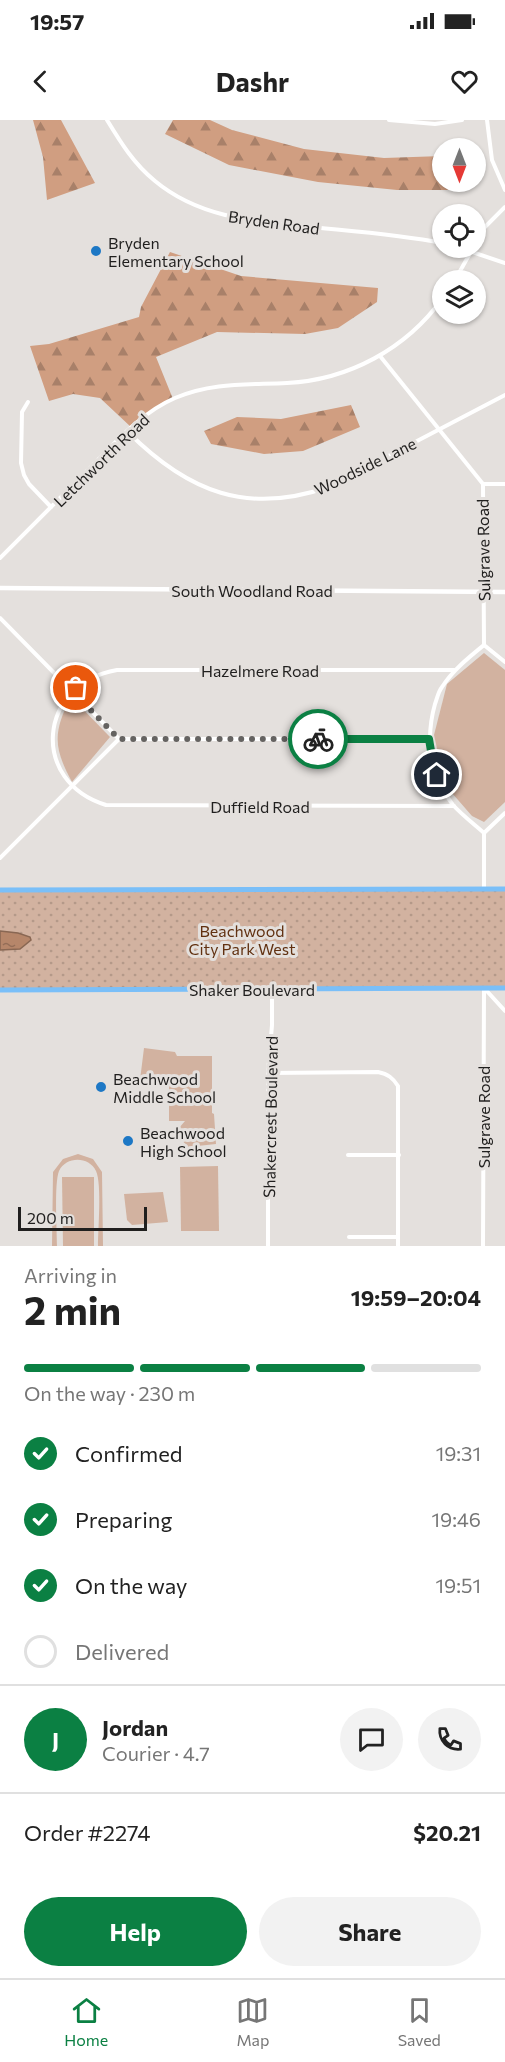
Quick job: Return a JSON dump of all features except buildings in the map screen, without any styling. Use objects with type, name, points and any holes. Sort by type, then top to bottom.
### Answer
[{"type":"main road","points":[[0,890],[505,889]]},
{"type":"main road","name":"Shaker Boulevard","points":[[0,990],[505,988]]},
{"type":"street","name":"Bryden Road","points":[[107,120],[125,149],[153,180],[203,209],[246,220],[432,242]]},
{"type":"street","points":[[389,120],[435,124],[462,120]]},
{"type":"street","points":[[487,120],[492,160],[505,190]]},
{"type":"street","points":[[486,228],[493,217],[505,207]]},
{"type":"street","points":[[486,255],[505,263]]},
{"type":"street","name":"Letchworth Road","points":[[0,558],[142,418],[159,406],[191,392],[231,384],[315,380],[347,371],[380,356],[402,342],[432,311]]},
{"type":"street","name":"Sulgrave Road","points":[[380,356],[483,484],[484,645]]},
{"type":"street","name":"Woodside Lane","points":[[128,432],[150,453],[196,483],[226,494],[260,500],[295,497],[331,486],[505,395]]},
{"type":"street","points":[[28,402],[21,412],[21,463],[29,484],[51,507]]},
{"type":"street","points":[[483,484],[505,484]]},
{"type":"street","name":"South Woodland Road","points":[[0,588],[505,592]]},
{"type":"street","points":[[0,618],[119,739]]},
{"type":"street","points":[[484,833],[454,806],[441,787],[433,763],[429,739],[440,690],[454,670],[484,645],[505,662]]},
{"type":"street","name":"Hazelmere Road","points":[[72,691],[92,676],[117,670],[454,670]]},
{"type":"street","points":[[71,786],[57,762],[53,727],[58,710],[72,691]]},
{"type":"street","points":[[0,858],[119,739],[429,739]]},
{"type":"street","name":"Duffield Road","points":[[71,786],[95,802],[123,806],[454,806]]},
{"type":"street","points":[[484,889],[484,833],[505,813]]},
{"type":"street","points":[[484,988],[505,1011]]},
{"type":"street","name":"Sulgrave Road","points":[[483,1246],[484,988]]},
{"type":"street","name":"Shakercrest Boulevard","points":[[268,1246],[268,1073],[272,989]]},
{"type":"street","points":[[268,1073],[378,1072],[394,1079],[398,1086],[398,1246]]},
{"type":"street","points":[[348,1155],[399,1155]]},
{"type":"street","points":[[349,1237],[398,1237]]},
{"type":"green space","points":[[33,120],[61,120],[95,183],[47,200],[43,157]]},
{"type":"green space","points":[[173,120],[210,120],[232,130],[304,149],[384,158],[432,156],[432,190],[397,190],[318,182],[229,165],[165,134]]},
{"type":"green space","points":[[170,252],[241,276],[378,288],[377,302],[338,328],[305,334],[217,332],[156,357],[173,399],[159,406],[132,428],[100,398],[73,394],[49,401],[30,346],[49,344],[139,317],[141,307]]},
{"type":"green space","points":[[351,405],[360,427],[303,451],[264,454],[211,444],[204,431],[237,417],[281,419]]},
{"type":"green space","points":[[484,653],[505,670],[505,802],[484,822],[472,816],[445,785],[434,735],[447,684]]},
{"type":"green space","points":[[71,697],[110,737],[72,782],[61,759],[58,739],[61,720]]},
{"type":"green space","name":"Beachwood City Park West","points":[[505,889],[505,988],[0,990],[0,890]]},
{"type":"green space","points":[[144,1048],[175,1052],[177,1056],[212,1056],[212,1113],[214,1114],[216,1144],[188,1147],[180,1138],[179,1128],[185,1121],[169,1121],[169,1078],[155,1083],[140,1080]]},
{"type":"green space","points":[[78,1154],[93,1159],[102,1172],[103,1246],[98,1246],[99,1196],[96,1171],[93,1166],[83,1160],[72,1160],[62,1166],[57,1177],[57,1246],[52,1246],[53,1172],[63,1159]]},
{"type":"green space","points":[[218,1166],[219,1231],[181,1231],[180,1167]]},
{"type":"green space","points":[[62,1177],[94,1177],[94,1246],[63,1246]]},
{"type":"green space","points":[[163,1192],[168,1222],[132,1225],[127,1220],[124,1194]]},
{"type":"water","points":[[0,931],[18,933],[30,937],[31,940],[20,949],[0,950]]},
{"type":"way so far","points":[[76,688],[72,691],[119,739],[318,739]]},
{"type":"place","name":"Bryden Elementary School","points":[[96,251]]},
{"type":"place","name":"Beachwood Middle School","points":[[101,1087]]},
{"type":"place","name":"Beachwood High School","points":[[128,1141]]},
{"type":"route","points":[[318,739],[429,739],[437,775]]}]
